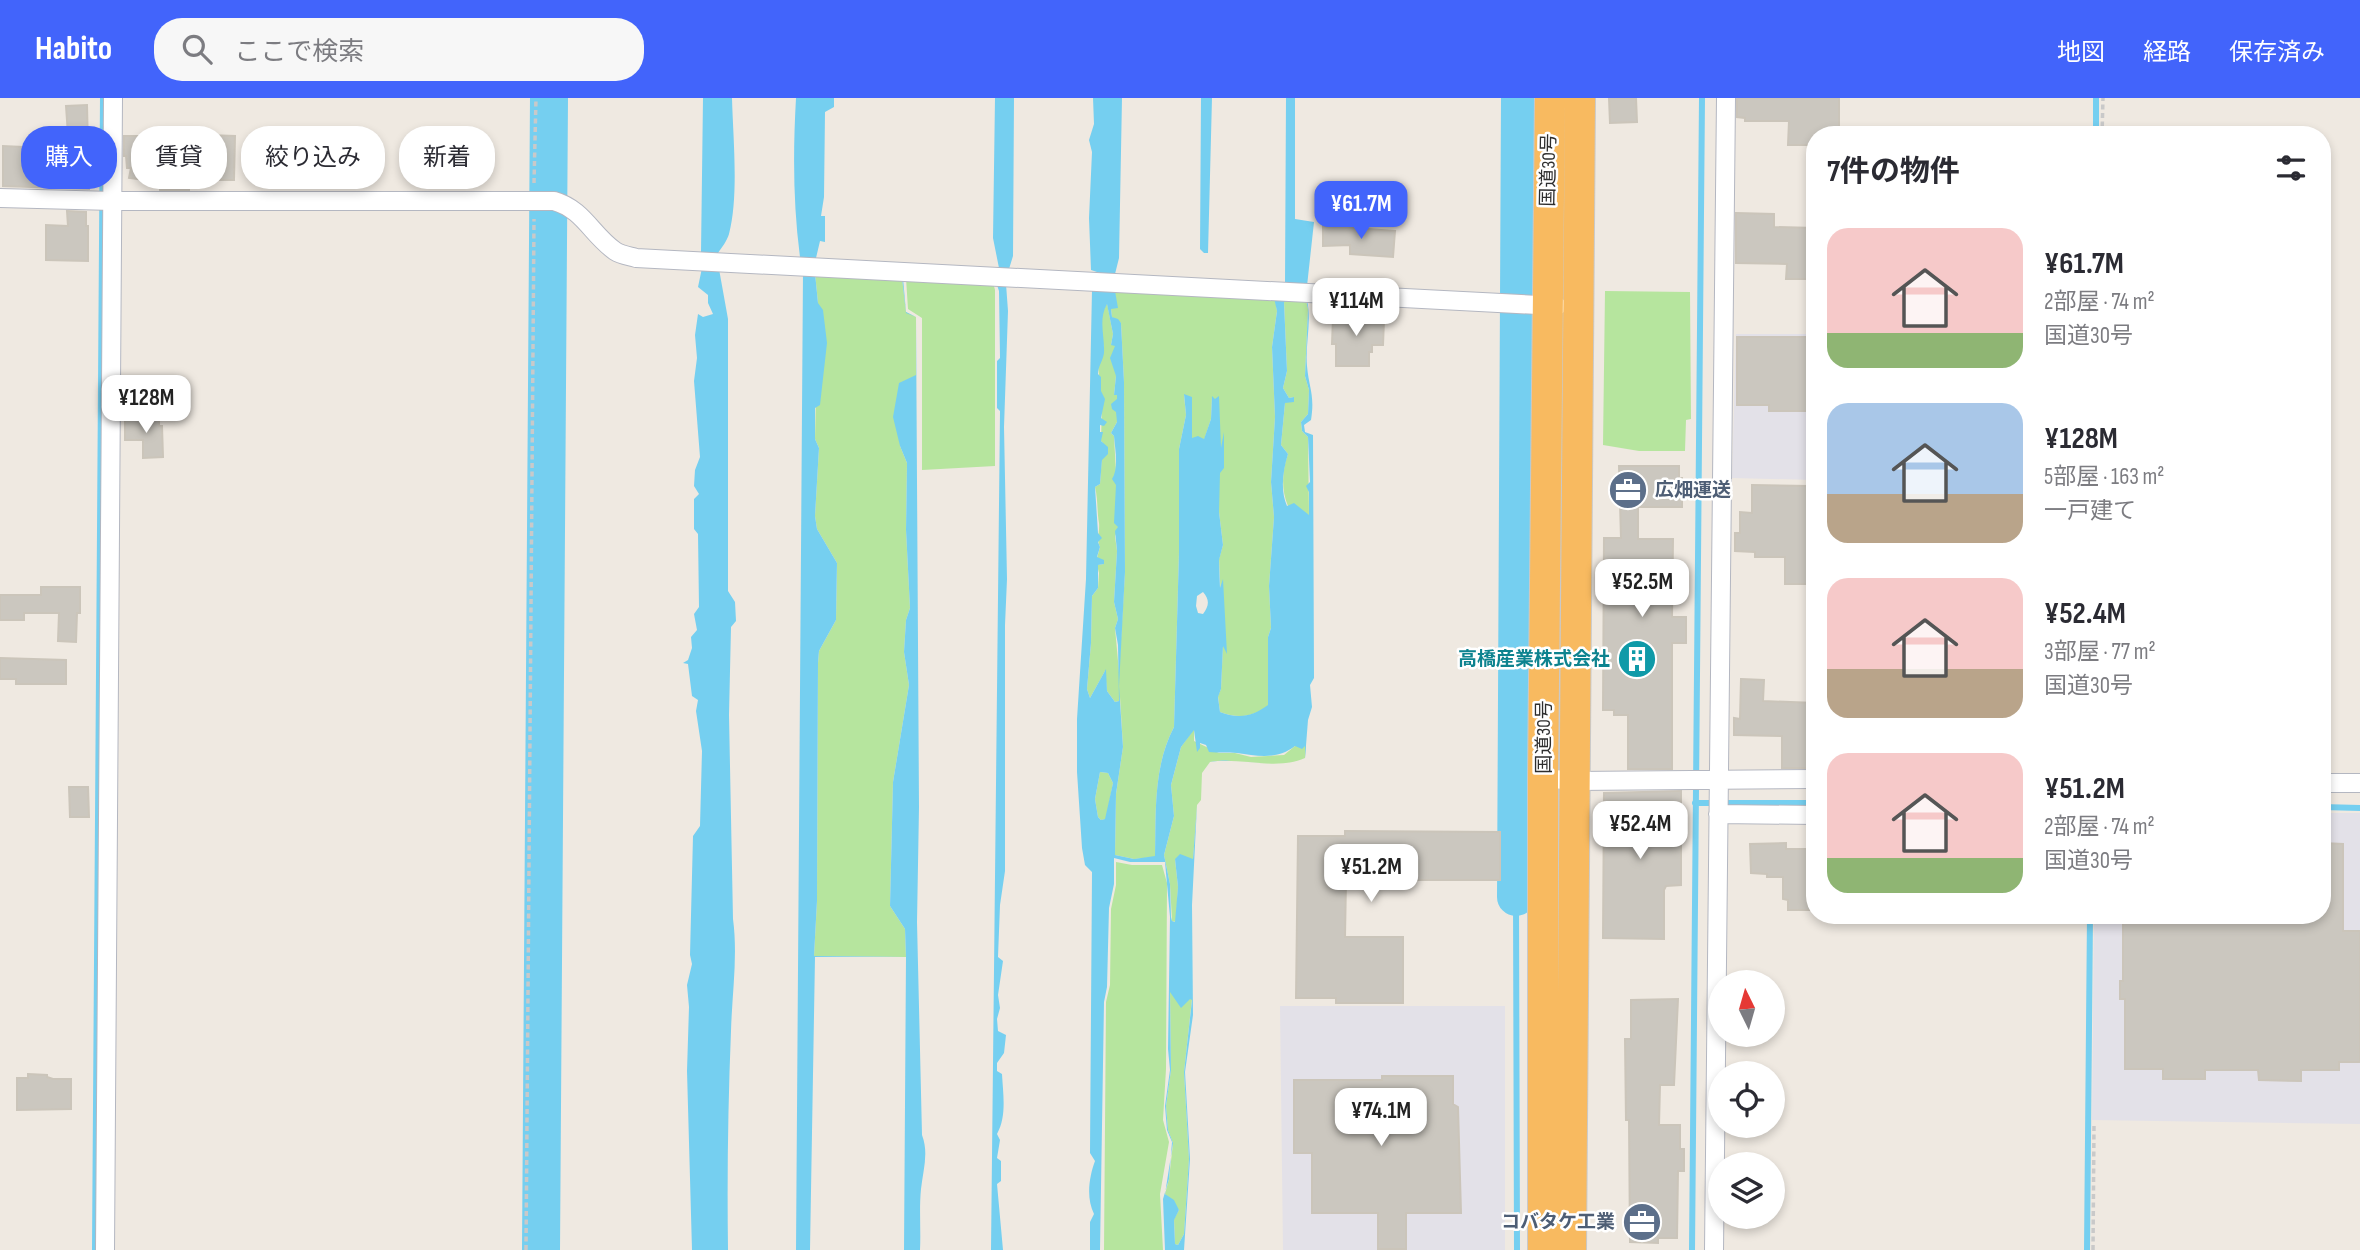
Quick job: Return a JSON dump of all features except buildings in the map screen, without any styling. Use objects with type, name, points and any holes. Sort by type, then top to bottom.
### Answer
[{"type":"highway","name":"国道30号","points":[[1543,1250],[1540,305],[1550,98]]},
{"type":"highway","name":"国道30号","points":[[1571,1250],[1580,98]]},
{"type":"street","points":[[105,1250],[106,200],[113,98]]},
{"type":"street","points":[[1714,1250],[1711,791],[1726,98]]},
{"type":"street","points":[[0,198],[543,201],[578,212],[618,253],[636,258],[1579,307]]},
{"type":"street","points":[[1543,778],[1711,791],[1806,813]]},
{"type":"street","points":[[1711,791],[1806,780]]},
{"type":"street","points":[[2331,783],[2360,783]]},
{"type":"path","points":[[526,1250],[543,201],[536,98]]},
{"type":"path","points":[[2102,126],[2103,98]]},
{"type":"path","points":[[2093,1250],[2094,1125]]},
{"type":"shaded area","points":[[1736,334],[1806,334],[1806,480],[1732,478]]},
{"type":"shaded area","points":[[2331,813],[2360,813],[2360,1124],[2092,1120],[2094,924],[2331,924]]},
{"type":"shaded area","points":[[1280,1006],[1505,1006],[1505,1250],[1283,1250]]},
{"type":"green space","points":[[815,273],[902,278],[906,312],[916,317],[916,376],[899,384],[900,446],[907,463],[906,530],[910,608],[906,620],[904,652],[909,685],[893,782],[890,906],[905,929],[906,957],[814,956],[817,901],[818,663],[819,651],[836,620],[837,563],[817,529],[815,516],[819,448],[815,439],[818,303]]},
{"type":"green space","points":[[906,278],[993,282],[995,466],[922,470],[922,318],[908,309]]},
{"type":"green space","points":[[1115,291],[1275,298],[1277,311],[1272,347],[1275,417],[1271,482],[1274,517],[1269,586],[1271,628],[1268,637],[1268,706],[1245,716],[1220,712],[1218,696],[1221,689],[1223,644],[1219,559],[1223,545],[1219,512],[1219,397],[1215,400],[1212,397],[1211,419],[1204,440],[1192,438],[1192,398],[1184,395],[1186,415],[1179,449],[1174,727],[1167,742],[1159,774],[1155,857],[1134,859],[1115,855],[1116,794],[1123,747],[1120,697],[1119,701],[1115,702],[1107,691],[1105,671],[1090,698],[1087,689],[1092,596],[1098,588],[1097,565],[1104,564],[1097,558],[1100,547],[1095,487],[1100,484],[1103,443],[1098,366],[1104,346],[1101,340],[1101,315],[1107,303],[1113,334],[1111,345],[1115,345],[1114,395],[1118,395],[1117,422],[1111,433],[1114,436],[1119,527],[1115,536],[1117,551],[1114,602],[1118,619],[1115,628],[1119,672],[1125,572],[1124,382],[1121,323],[1112,317],[1111,309]]},
{"type":"green space","points":[[1605,291],[1690,292],[1691,419],[1686,420],[1685,451],[1639,451],[1603,445]]},
{"type":"green space","points":[[1299,297],[1306,300],[1308,309],[1305,376],[1309,390],[1308,414],[1301,422],[1302,431],[1308,437],[1309,516],[1288,506],[1283,480],[1288,454],[1281,445],[1285,403],[1294,397],[1289,398],[1283,388],[1287,371],[1284,301]]},
{"type":"green space","points":[[1194,729],[1194,741],[1219,753],[1251,757],[1284,755],[1295,746],[1306,745],[1305,758],[1270,764],[1210,762],[1202,773],[1193,860],[1175,859],[1178,887],[1176,922],[1172,921],[1170,884],[1164,855],[1174,816],[1171,785],[1181,747]]},
{"type":"green space","points":[[1100,772],[1108,773],[1113,783],[1106,819],[1101,820],[1095,799]]},
{"type":"green space","points":[[1116,862],[1162,865],[1167,883],[1166,1069],[1163,1120],[1169,1142],[1160,1194],[1163,1250],[1104,1250],[1106,1002],[1110,985],[1111,909],[1116,885]]},
{"type":"green space","points":[[1170,991],[1192,999],[1184,1072],[1189,1159],[1184,1234],[1178,1245],[1175,1244],[1174,1219],[1179,1210],[1165,1194],[1173,1143],[1168,1130],[1166,1106],[1171,1070]]},
{"type":"water","points":[[703,98],[732,98],[734,202],[729,234],[718,253],[701,252]]},
{"type":"water","points":[[796,98],[834,98],[834,107],[825,112],[824,197],[821,216],[825,216],[825,242],[820,241],[816,258],[800,257],[794,178]]},
{"type":"water","points":[[995,98],[1014,98],[1013,256],[1009,269],[999,268],[993,238]]},
{"type":"water","points":[[1093,98],[1122,98],[1119,258],[1115,274],[1091,270],[1089,218],[1092,152],[1089,140],[1094,124]]},
{"type":"water","points":[[1201,98],[1212,98],[1208,253],[1200,249]]},
{"type":"water","points":[[1286,98],[1295,98],[1295,219],[1314,222],[1307,286],[1285,284]]},
{"type":"water","points":[[702,268],[719,269],[728,319],[728,591],[735,602],[736,621],[731,627],[729,715],[735,947],[728,1113],[728,1250],[692,1250],[687,1071],[687,985],[692,964],[693,836],[700,826],[702,751],[696,711],[698,700],[692,696],[688,664],[683,663],[688,660],[692,648],[691,637],[697,630],[694,614],[699,607],[698,534],[694,529],[694,499],[699,494],[694,486],[695,470],[700,457],[694,381],[697,358],[695,335],[698,314],[703,317],[713,314],[708,295],[698,287]]},
{"type":"water","points":[[803,272],[903,278],[906,312],[916,317],[906,313],[902,278],[815,273],[818,303],[823,310],[827,343],[820,405],[815,408],[815,439],[819,448],[815,516],[817,529],[837,563],[836,620],[819,651],[818,663],[817,901],[814,956],[906,957],[815,957],[810,1250],[796,1250]]},
{"type":"water","points":[[1006,284],[1005,871],[1000,905],[998,957],[1003,961],[997,1019],[998,1031],[1006,1035],[1004,1053],[997,1063],[997,1071],[1002,1074],[1003,1097],[1002,1120],[997,1134],[1000,1140],[997,1158],[1001,1161],[1001,1181],[997,1184],[1003,1250],[991,1250],[1000,411],[997,408],[997,361],[1000,358],[997,285]]},
{"type":"water","points":[[1092,290],[1115,291],[1118,308],[1111,309],[1112,317],[1121,323],[1124,382],[1125,572],[1119,686],[1123,747],[1116,794],[1115,855],[1134,859],[1155,856],[1159,774],[1167,742],[1174,727],[1179,449],[1186,415],[1184,394],[1192,397],[1192,438],[1198,436],[1204,439],[1211,419],[1212,396],[1215,399],[1219,396],[1221,448],[1224,432],[1224,468],[1220,473],[1219,512],[1223,545],[1219,560],[1220,588],[1223,579],[1227,654],[1223,646],[1221,689],[1218,697],[1220,712],[1245,716],[1268,705],[1268,637],[1271,628],[1269,586],[1274,517],[1271,482],[1275,417],[1272,347],[1277,311],[1274,299],[1299,297],[1307,300],[1309,316],[1307,366],[1312,404],[1311,420],[1304,425],[1305,432],[1313,435],[1314,678],[1310,685],[1312,707],[1308,720],[1305,758],[1305,746],[1302,749],[1295,746],[1274,755],[1260,756],[1209,752],[1206,745],[1200,743],[1197,752],[1194,730],[1181,747],[1171,785],[1174,816],[1164,855],[1170,884],[1171,917],[1175,922],[1178,887],[1175,859],[1180,854],[1193,859],[1197,805],[1192,905],[1193,1015],[1185,1072],[1190,1159],[1184,1250],[1165,1250],[1163,1199],[1166,1191],[1165,1194],[1174,1200],[1179,1210],[1174,1220],[1175,1244],[1178,1245],[1184,1234],[1189,1159],[1184,1072],[1192,1000],[1181,1008],[1170,992],[1171,1070],[1166,1106],[1168,1130],[1173,1143],[1171,1157],[1172,1142],[1167,1130],[1165,1106],[1170,1070],[1168,1049],[1170,917],[1165,862],[1130,862],[1114,858],[1104,1002],[1100,1250],[1090,1250],[1090,1222],[1094,1214],[1089,1188],[1095,1161],[1090,1153],[1092,872],[1085,865],[1082,848],[1077,772],[1077,719],[1086,579]],"holes":[[[1299,297],[1306,300],[1308,309],[1305,376],[1309,390],[1308,414],[1301,422],[1302,431],[1308,437],[1310,482],[1306,486],[1309,492],[1309,515],[1294,503],[1287,506],[1283,480],[1288,454],[1281,445],[1285,403],[1294,402],[1294,397],[1289,398],[1283,388],[1287,371],[1284,302]],[[1107,304],[1113,334],[1111,345],[1115,346],[1110,358],[1116,376],[1114,395],[1117,395],[1117,399],[1111,404],[1116,412],[1117,422],[1111,433],[1114,436],[1116,458],[1112,479],[1116,485],[1114,523],[1118,527],[1115,531],[1117,551],[1114,602],[1118,619],[1115,628],[1119,701],[1115,702],[1107,691],[1106,669],[1090,698],[1087,689],[1092,596],[1098,588],[1098,565],[1104,564],[1104,560],[1097,557],[1100,547],[1098,542],[1102,538],[1098,533],[1095,487],[1100,484],[1102,460],[1108,454],[1108,447],[1101,441],[1103,432],[1100,432],[1100,425],[1104,426],[1107,422],[1101,418],[1105,399],[1098,374],[1104,353],[1103,316]],[[1203,592],[1207,598],[1207,608],[1203,614],[1198,613],[1197,596]],[[1100,772],[1108,773],[1113,783],[1105,819],[1098,817],[1095,799]]]},
{"type":"water","points":[[916,317],[919,807],[917,922],[922,1135],[925,1155],[920,1197],[920,1250],[904,1250],[905,929],[890,906],[893,782],[909,685],[904,652],[906,620],[910,608],[906,530],[907,463],[893,417],[899,383],[916,375]]},
{"type":"waterway","points":[[95,1250],[103,98]]},
{"type":"waterway","points":[[541,1250],[549,98]]},
{"type":"waterway","points":[[1516,897],[1520,98]]},
{"type":"waterway","points":[[1692,1250],[1702,98]]},
{"type":"waterway","points":[[2096,98],[2096,126]]},
{"type":"waterway","points":[[1695,803],[1806,803]]},
{"type":"waterway","points":[[2331,807],[2360,808]]},
{"type":"waterway","points":[[1516,897],[1517,1250]]},
{"type":"waterway","points":[[2087,1250],[2090,924]]},
{"type":"place","name":"広畑運送","points":[[1628,490]]},
{"type":"place","name":"高橋産業株式会社","points":[[1637,659]]},
{"type":"place","name":"コバタケ工業","points":[[1642,1222]]}]
